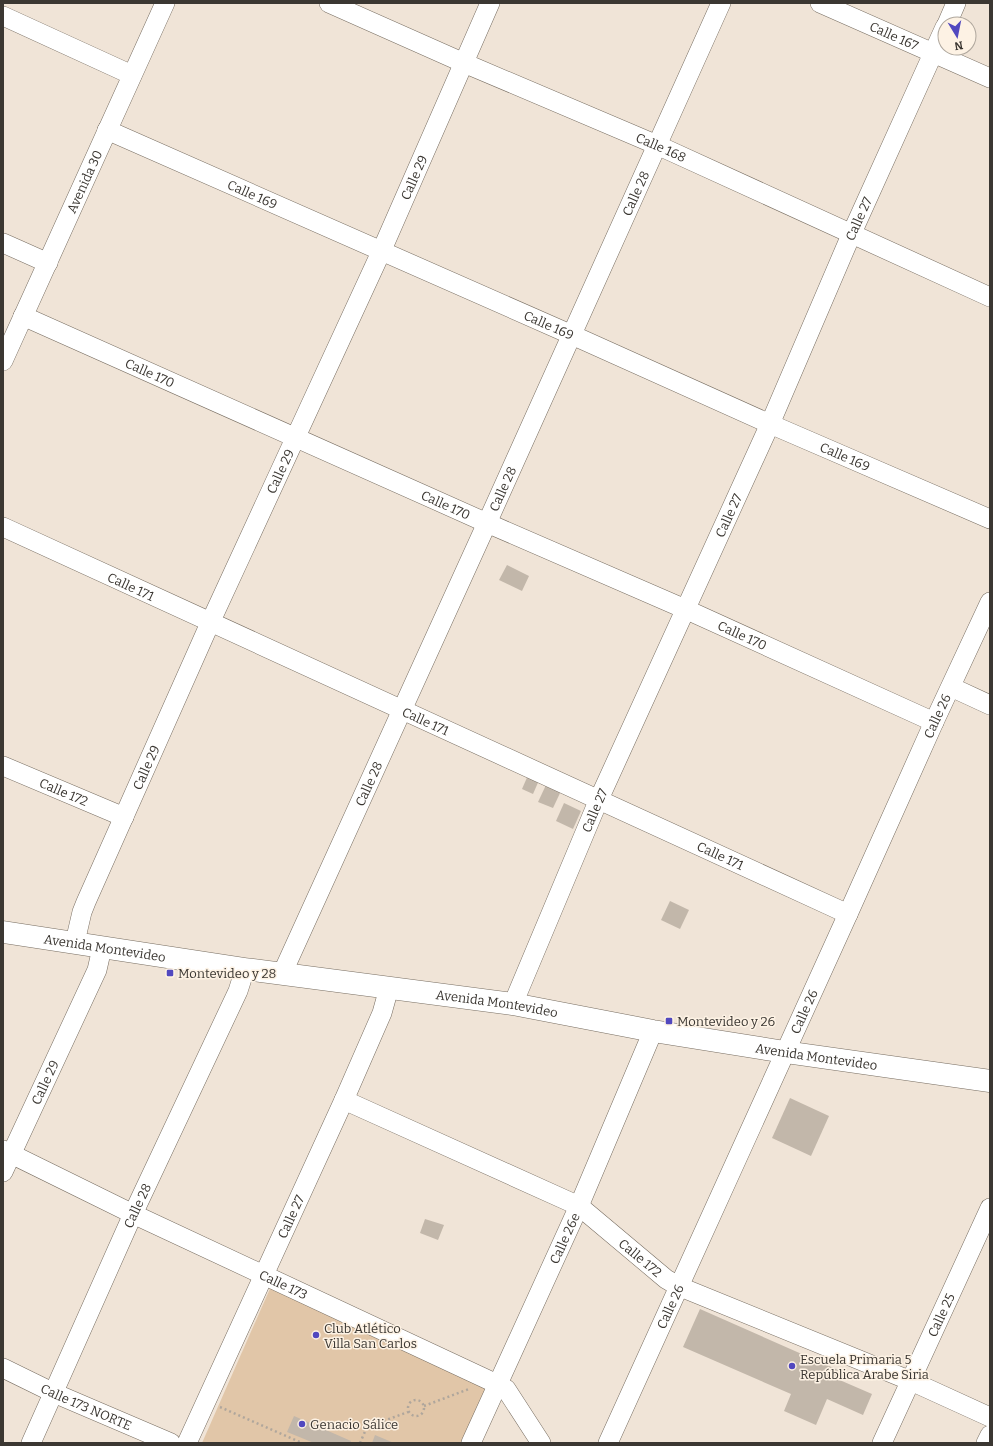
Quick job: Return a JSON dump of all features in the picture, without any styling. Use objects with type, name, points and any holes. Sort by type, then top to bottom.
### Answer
[{"type":"main road","name":"Avenida Montevideo","points":[[3,932],[245,969],[513,1004],[653,1030],[785,1052],[990,1081]]},
{"type":"street","name":"Avenida 30","points":[[3,361],[165,3]]},
{"type":"street","name":"Calle 168","points":[[329,3],[464,63],[657,145],[990,297]]},
{"type":"street","name":"Calle 29","points":[[75,942],[82,912],[210,623],[381,252],[490,3]]},
{"type":"street","name":"Calle 28","points":[[282,974],[721,3]]},
{"type":"street","name":"Calle 167","points":[[820,3],[990,78]]},
{"type":"street","points":[[950,16],[956,3]]},
{"type":"street","points":[[3,16],[132,74]]},
{"type":"street","name":"Calle 27","points":[[513,1004],[599,799],[770,424],[851,234],[937,44]]},
{"type":"street","name":"Calle 169","points":[[107,130],[770,424],[990,519]]},
{"type":"street","points":[[3,243],[48,263]]},
{"type":"street","name":"Calle 170","points":[[23,316],[487,523],[685,609],[934,722]]},
{"type":"street","name":"Calle 171","points":[[3,527],[848,914]]},
{"type":"street","name":"Calle 26","points":[[608,1443],[934,722],[990,602]]},
{"type":"street","points":[[951,687],[990,705]]},
{"type":"street","name":"Calle 172","points":[[3,766],[124,817]]},
{"type":"street","name":"Calle 29","points":[[3,1172],[7,1152],[97,970],[102,948]]},
{"type":"street","name":"Calle 28","points":[[31,1443],[133,1214],[238,991],[245,969]]},
{"type":"street","name":"Calle 27","points":[[187,1443],[344,1100],[382,1013],[389,988]]},
{"type":"street","name":"Calle 26e","points":[[471,1443],[579,1206],[653,1030]]},
{"type":"street","name":"Calle 172","points":[[344,1100],[579,1206],[666,1279],[678,1286],[911,1381],[990,1417]]},
{"type":"street","name":"Calle 173","points":[[7,1152],[133,1214],[497,1384],[506,1389],[541,1443]]},
{"type":"street","name":"Calle 25","points":[[882,1443],[990,1208]]},
{"type":"street","name":"Calle 173 NORTE","points":[[3,1368],[54,1393],[171,1443]]},
{"type":"street","points":[[986,1443],[990,1435]]},
{"type":"path","points":[[424,1406],[468,1389],[497,1384]]},
{"type":"path","points":[[207,1401],[302,1443]]},
{"type":"path","points":[[413,1401],[420,1401],[424,1406],[424,1412],[419,1416],[413,1416],[408,1412],[409,1405],[413,1401]]},
{"type":"path","points":[[360,1443],[367,1427],[408,1412]]},
{"type":"shaded area","name":"Club Atlético Villa San Carlos","points":[[272,1284],[491,1387],[464,1443],[202,1443]]},
{"type":"building","points":[[507,565],[529,576],[522,591],[499,580]]},
{"type":"building","points":[[529,773],[540,778],[533,794],[522,789]]},
{"type":"building","points":[[546,785],[561,791],[553,808],[538,802]]},
{"type":"building","points":[[564,803],[581,811],[573,829],[556,821]]},
{"type":"building","points":[[670,901],[689,910],[680,929],[661,920]]},
{"type":"building","points":[[790,1098],[829,1116],[811,1156],[772,1138]]},
{"type":"building","points":[[425,1219],[444,1225],[438,1240],[420,1233]]},
{"type":"building","points":[[700,1309],[838,1370],[835,1378],[872,1394],[863,1415],[827,1399],[816,1425],[784,1411],[791,1394],[683,1347]]},
{"type":"building","name":"Genacio Sálice","points":[[294,1416],[351,1441],[350,1443],[314,1443],[287,1432]]},
{"type":"building","name":"Genacio Sálice","points":[[375,1435],[394,1443],[372,1443]]},
{"type":"place","name":"Montevideo y 28","points":[[170,973]]},
{"type":"place","name":"Montevideo y 26","points":[[669,1021]]},
{"type":"place","name":"Club Atlético Villa San Carlos","points":[[316,1335]]},
{"type":"place","name":"Escuela Primaria 5 República Arabe Siria","points":[[792,1366]]},
{"type":"place","name":"Genacio Sálice","points":[[302,1424]]}]
